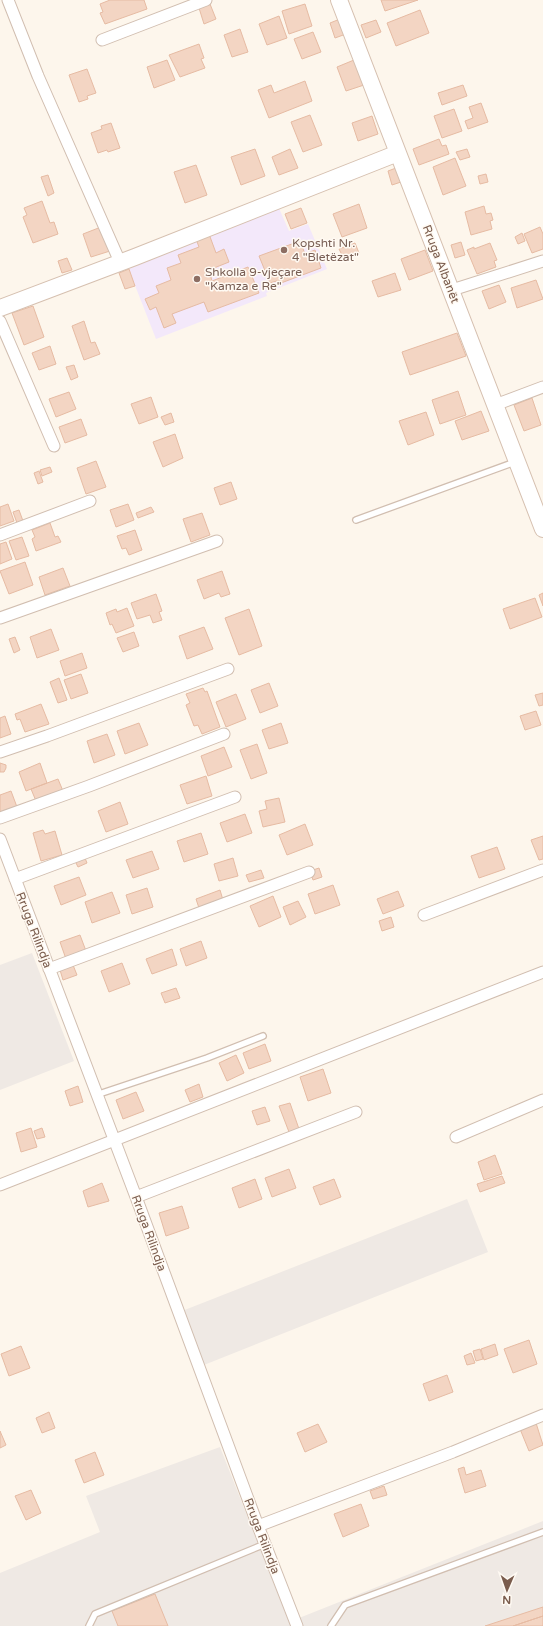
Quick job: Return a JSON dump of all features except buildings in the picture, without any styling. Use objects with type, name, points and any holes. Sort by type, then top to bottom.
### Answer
[{"type":"street","points":[[8,0],[38,76],[120,262]]},
{"type":"street","points":[[102,40],[206,0]]},
{"type":"street","name":"Rruga Albanët","points":[[339,0],[543,529]]},
{"type":"street","points":[[0,308],[398,153]]},
{"type":"street","points":[[452,290],[543,261]]},
{"type":"street","points":[[0,321],[54,446]]},
{"type":"street","points":[[495,405],[543,387]]},
{"type":"street","points":[[0,535],[90,501]]},
{"type":"street","points":[[0,618],[218,542]]},
{"type":"street","points":[[0,752],[228,669]]},
{"type":"street","points":[[0,818],[89,786],[224,734]]},
{"type":"street","points":[[15,879],[235,797]]},
{"type":"street","name":"Rruga Rilindja","points":[[0,839],[297,1626]]},
{"type":"street","points":[[424,914],[543,870]]},
{"type":"street","points":[[49,969],[309,872]]},
{"type":"street","points":[[0,1185],[543,972]]},
{"type":"street","points":[[456,1137],[543,1100]]},
{"type":"street","points":[[136,1197],[356,1112]]},
{"type":"street","points":[[258,1526],[453,1452],[543,1415]]},
{"type":"lane","points":[[356,520],[517,461]]},
{"type":"lane","points":[[96,1094],[208,1058],[263,1036]]},
{"type":"lane","points":[[331,1626],[345,1606],[543,1532]]},
{"type":"lane","points":[[89,1626],[95,1614],[265,1544]]},
{"type":"shaded area","name":"Shkolla 9-vjeçare \"Kamza e Re\"","points":[[278,206],[289,231],[308,224],[327,269],[266,293],[267,296],[156,339],[127,265]]},
{"type":"shaded area","points":[[32,953],[74,1061],[0,1090],[0,965]]},
{"type":"shaded area","points":[[467,1199],[488,1252],[204,1365],[182,1311]]},
{"type":"shaded area","points":[[220,1447],[289,1622],[543,1521],[543,1626],[0,1626],[0,1573],[100,1532],[86,1496]]},
{"type":"place","name":"Kopshti Nr. 4 \"Bletëzat\"","points":[[284,250]]},
{"type":"place","name":"Shkolla 9-vjeçare \"Kamza e Re\"","points":[[197,279]]}]
